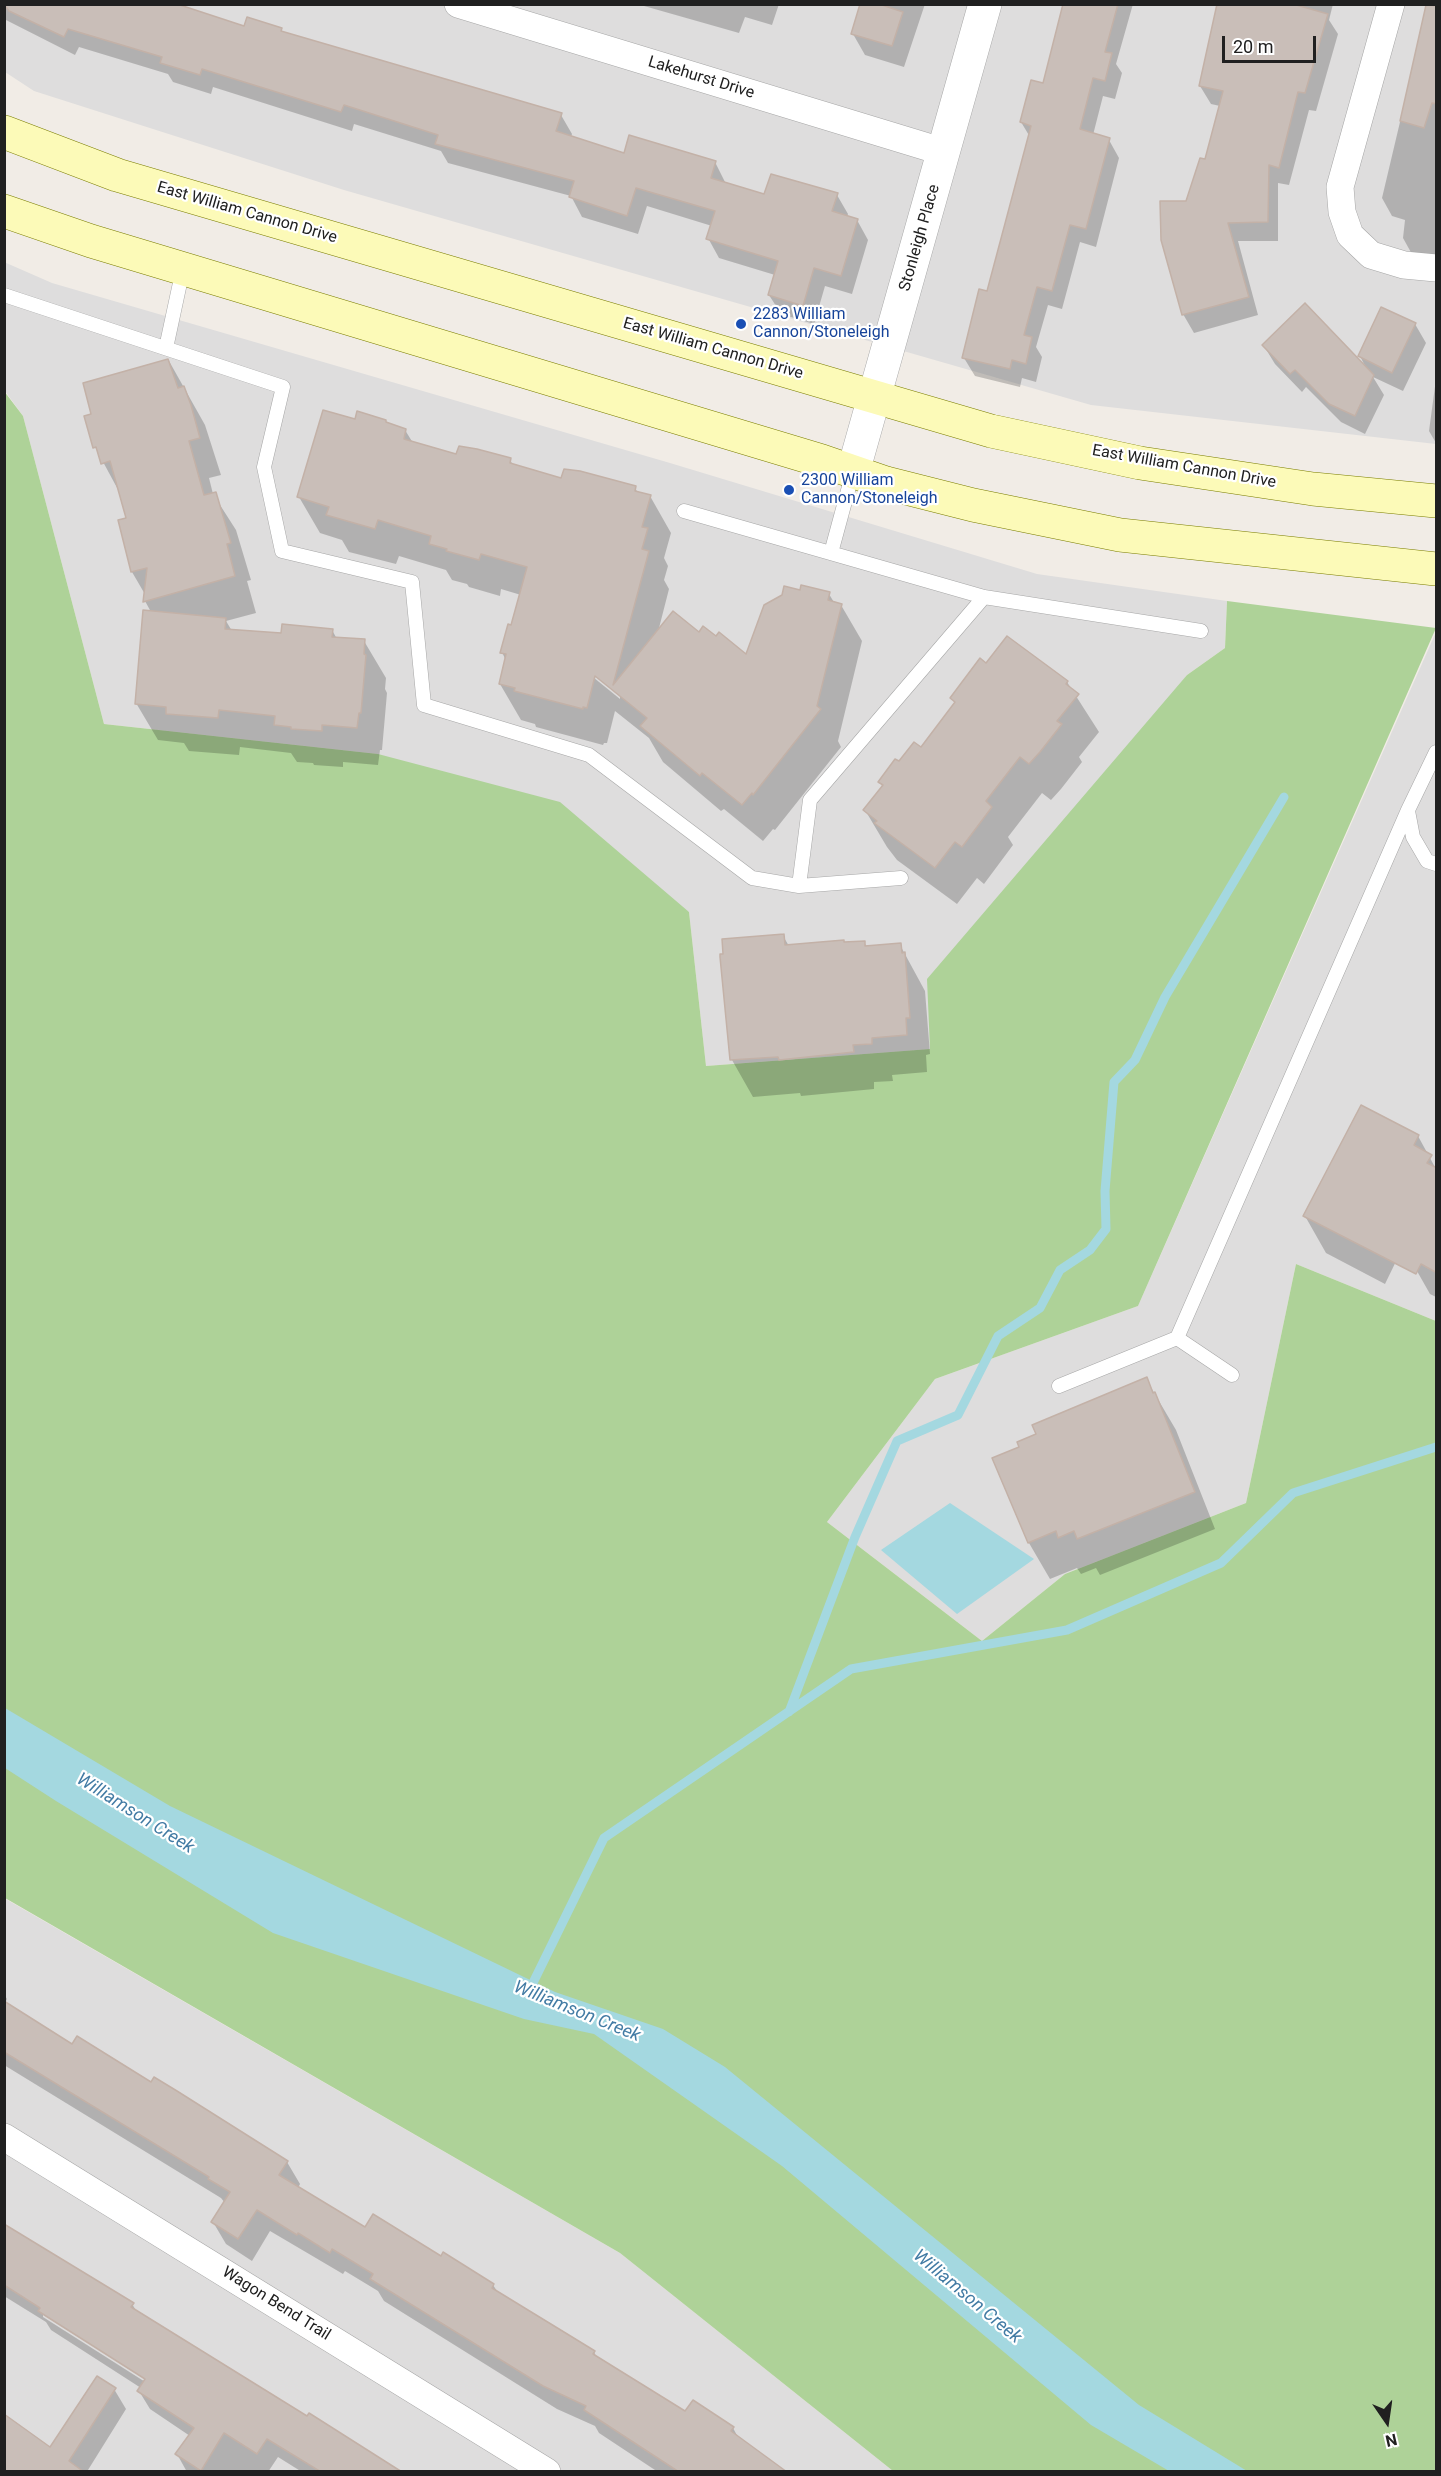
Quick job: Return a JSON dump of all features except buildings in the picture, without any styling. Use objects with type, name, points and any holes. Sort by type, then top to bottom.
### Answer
[{"type":"main road","name":"East William Cannon Drive","points":[[4,132],[117,175],[991,431],[1140,463],[1313,489],[1437,501]]},
{"type":"main road","points":[[4,212],[183,269],[853,472],[973,505],[1120,535],[1437,569]]},
{"type":"street","name":"Lakehurst Drive","points":[[458,4],[944,152]]},
{"type":"street","name":"Stonleigh Place","points":[[853,472],[985,4]]},
{"type":"street","points":[[1391,4],[1340,187],[1342,212],[1350,235],[1371,255],[1404,265],[1437,268]]},
{"type":"street","name":"Wagon Bend Trail","points":[[4,2137],[541,2470]]},
{"type":"lane","points":[[166,348],[183,269]]},
{"type":"lane","points":[[4,295],[283,387],[264,467],[282,551],[412,582],[424,705],[589,755],[752,878],[798,886],[901,878]]},
{"type":"lane","points":[[831,553],[853,472]]},
{"type":"lane","points":[[684,511],[984,597],[1201,631]]},
{"type":"lane","points":[[798,886],[810,800],[984,597]]},
{"type":"lane","points":[[1059,1386],[1177,1338],[1408,810],[1437,752]]},
{"type":"lane","points":[[1408,810],[1413,837],[1427,861],[1437,864]]},
{"type":"lane","points":[[1177,1338],[1232,1376]]},
{"type":"shaded area","points":[[4,5],[1436,5],[1436,444],[1091,405],[344,190],[34,91],[5,72]]},
{"type":"shaded area","points":[[4,262],[52,283],[670,463],[1037,574],[1227,601],[1225,648],[1187,675],[931,1049],[706,1066],[689,912],[378,754],[104,724],[23,416],[5,391]]},
{"type":"shaded area","points":[[1436,632],[1436,1321],[1296,1264],[1246,1503],[1065,1574],[982,1641],[827,1522],[935,1379],[1138,1306]]},
{"type":"shaded area","points":[[4,1898],[620,2253],[893,2471],[5,2471]]},
{"type":"green space","points":[[4,391],[23,416],[104,724],[378,754],[560,802],[689,912],[706,1066],[930,1049],[927,979],[1187,675],[1225,648],[1227,601],[1436,628],[1138,1306],[935,1379],[827,1522],[982,1641],[1065,1574],[1246,1503],[1296,1264],[1436,1321],[1436,2471],[893,2471],[620,2253],[5,1898]]},
{"type":"water","points":[[950,1503],[1034,1559],[957,1614],[881,1550]]},
{"type":"water","name":"Williamson Creek","points":[[5,1708],[170,1806],[555,1992],[663,2029],[725,2067],[1139,2405],[1247,2471],[1169,2471],[1091,2425],[782,2166],[594,2034],[524,2019],[273,1933],[56,1801],[5,1768]]},
{"type":"waterway","points":[[789,1712],[855,1537],[897,1441],[958,1415],[998,1336],[1040,1308],[1060,1270],[1090,1250],[1106,1229],[1105,1191],[1114,1082],[1135,1060],[1165,997],[1284,797]]},
{"type":"waterway","name":"Williamson Creek","points":[[528,1993],[604,1838],[851,1669],[1067,1630],[1221,1563],[1293,1493],[1436,1447]]},
{"type":"place","name":"2283 William Cannon/Stoneleigh","points":[[741,324]]},
{"type":"place","name":"2300 William Cannon/Stoneleigh","points":[[789,490]]}]
